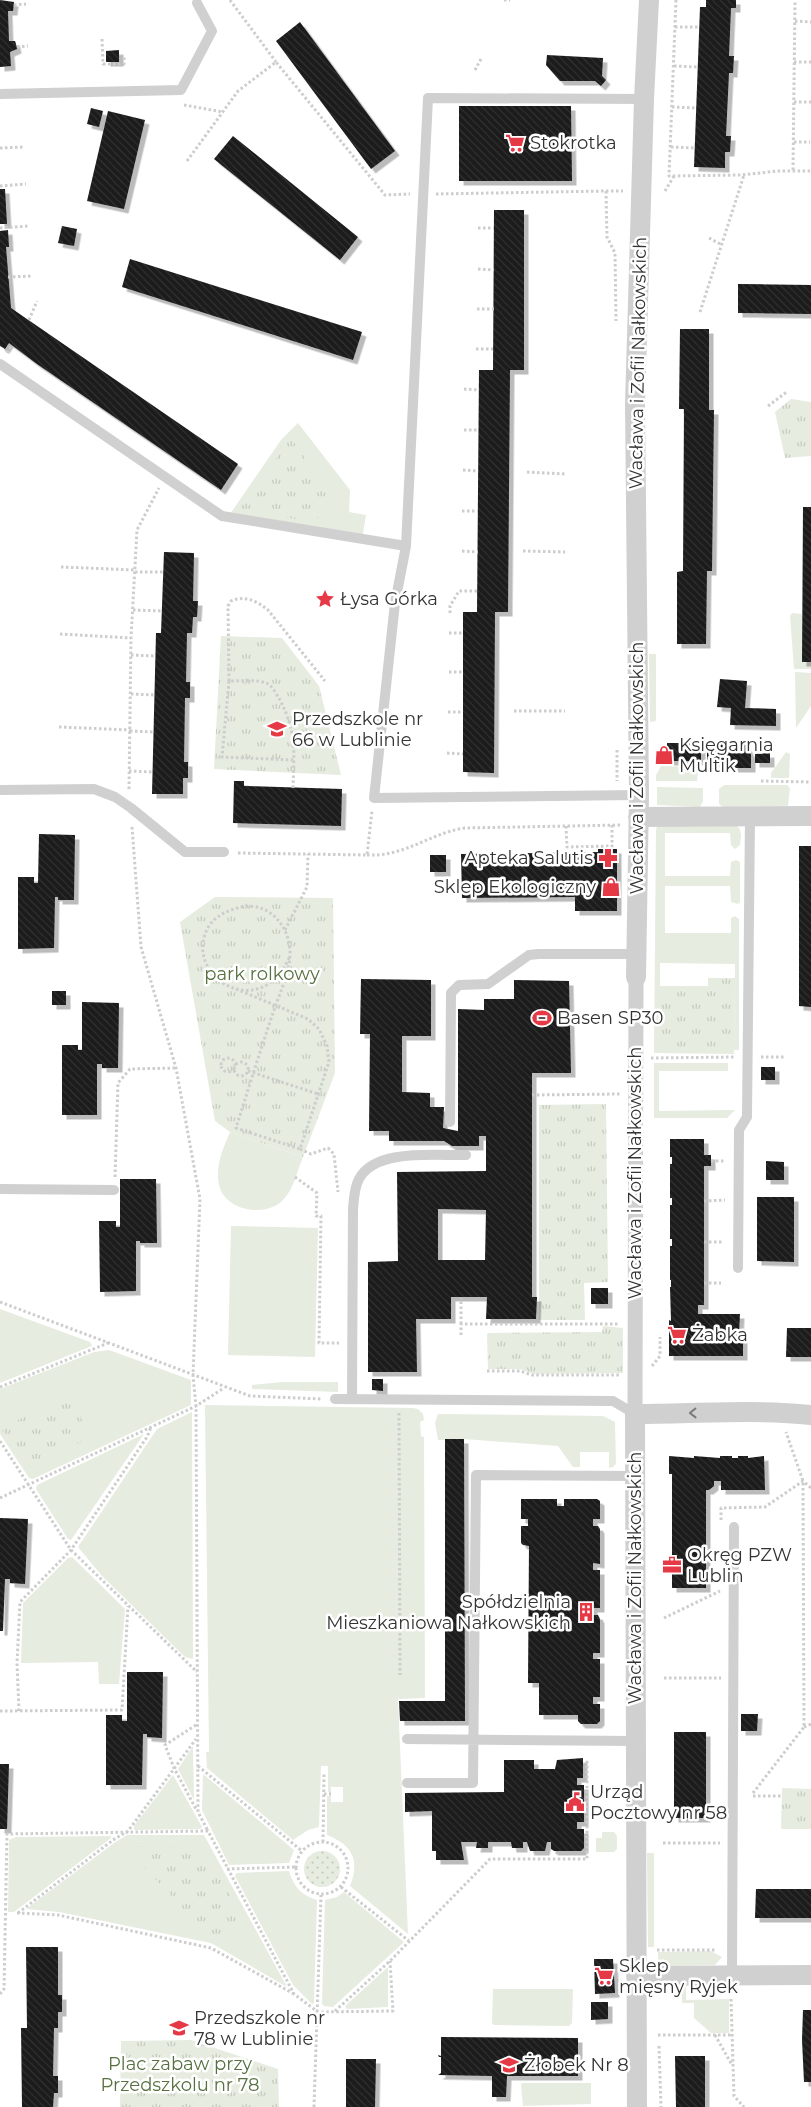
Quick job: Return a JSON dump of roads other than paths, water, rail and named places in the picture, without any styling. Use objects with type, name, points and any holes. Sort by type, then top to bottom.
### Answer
[{"type":"street","name":"Wacława i Zofii Nałkowskich","points":[[636,2107],[634,1324],[639,795],[635,404],[648,0]]},
{"type":"street","points":[[638,817],[811,816]]},
{"type":"street","points":[[634,1414],[785,1412],[811,1415]]},
{"type":"street","points":[[636,1976],[811,1975]]},
{"type":"lane","points":[[0,94],[181,90],[212,31],[197,3]]},
{"type":"lane","points":[[639,795],[586,792],[374,798],[394,603],[406,546],[428,98],[644,99]]},
{"type":"lane","points":[[0,364],[222,516],[406,546]]},
{"type":"lane","points":[[0,790],[94,788],[115,797],[131,808],[185,852],[224,852]]},
{"type":"lane","points":[[738,1268],[739,1130],[747,1117],[750,816]]},
{"type":"lane","points":[[450,1122],[451,993],[458,985],[488,984],[529,956],[538,954],[636,954]]},
{"type":"lane","points":[[352,1399],[353,1209],[354,1190],[360,1177],[372,1166],[394,1157],[466,1156]]},
{"type":"lane","points":[[0,1189],[114,1190]]},
{"type":"lane","points":[[335,1399],[614,1401],[634,1414]]},
{"type":"lane","points":[[407,1783],[473,1783],[476,1475],[634,1476]]},
{"type":"lane","points":[[732,1976],[734,1527]]},
{"type":"lane","points":[[407,1739],[635,1741]]},
{"type":"place","name":"Stokrotka","points":[[515,143]]},
{"type":"place","name":"Łysa Górka","points":[[325,599]]},
{"type":"place","name":"Przedszkole nr 66 w Lublinie","points":[[277,729]]},
{"type":"place","name":"Księgarnia Multik","points":[[664,755]]},
{"type":"place","name":"Apteka Salutis","points":[[608,858]]},
{"type":"place","name":"Sklep Ekologiczny","points":[[611,887]]},
{"type":"place","name":"Basen SP30","points":[[542,1018]]},
{"type":"place","name":"Żabka","points":[[677,1335]]},
{"type":"place","name":"Okręg PZW Lublin","points":[[672,1565]]},
{"type":"place","name":"Spółdzielnia Mieszkaniowa Nałkowskich","points":[[586,1612]]},
{"type":"place","name":"Urząd Pocztowy nr 58","points":[[575,1802]]},
{"type":"place","name":"Sklep mięsny Ryjek","points":[[604,1976]]},
{"type":"place","name":"Przedszkole nr 78 w Lublinie","points":[[179,2028]]},
{"type":"place","name":"Żłobek Nr 8","points":[[509,2065]]},
{"type":"park label","name":"park rolkowy","points":[[262,974]]},
{"type":"park label","name":"Plac zabaw przy Przedszkolu nr 78","points":[[180,2074]]}]
